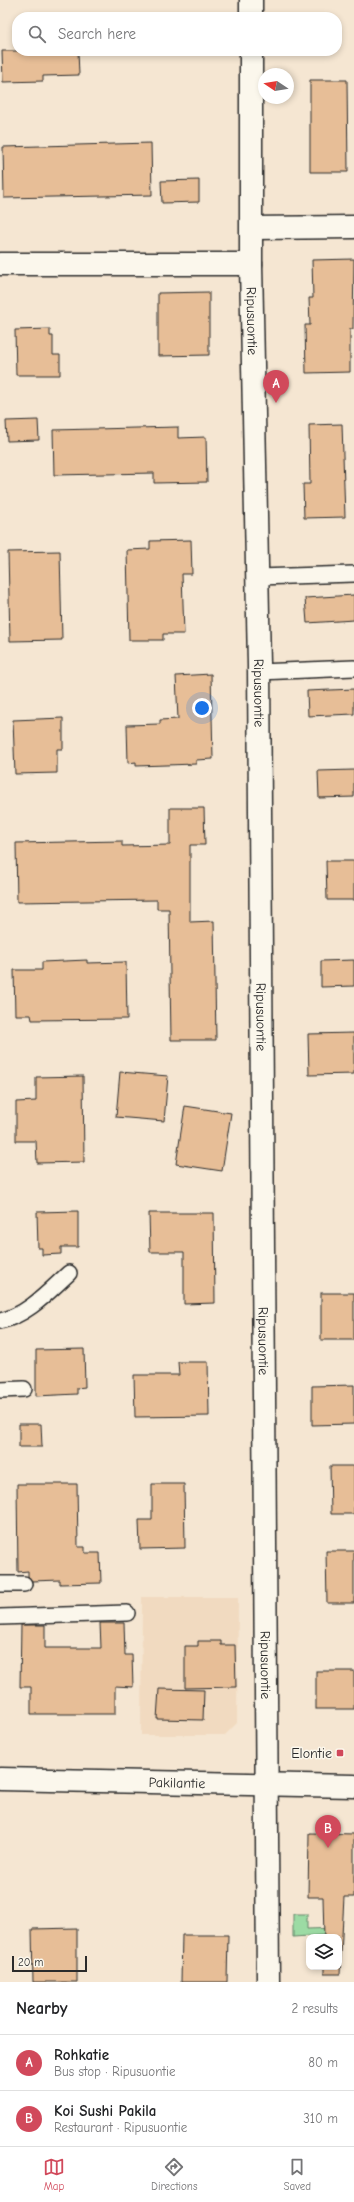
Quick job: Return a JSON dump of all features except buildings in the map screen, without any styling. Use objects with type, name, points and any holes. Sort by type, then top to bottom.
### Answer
[{"type":"street","points":[[251,0],[251,12]]},
{"type":"street","name":"Ripusuontie","points":[[251,56],[251,264],[259,672],[268,1982]]},
{"type":"street","points":[[252,228],[354,227]]},
{"type":"street","points":[[0,264],[251,264]]},
{"type":"street","name":"Pakilantie","points":[[0,1779],[354,1786]]},
{"type":"lane","points":[[258,577],[354,574]]},
{"type":"lane","points":[[259,672],[354,668]]},
{"type":"lane","points":[[0,1321],[8,1319],[33,1305],[69,1273]]},
{"type":"lane","points":[[0,1390],[24,1389]]},
{"type":"lane","points":[[0,1584],[24,1584]]},
{"type":"lane","points":[[0,1617],[127,1613]]},
{"type":"shaded area","points":[[142,1597],[238,1597],[237,1723],[225,1735],[141,1735]]},
{"type":"green space","points":[[293,1914],[307,1914],[307,1929],[342,1928],[342,1932],[324,1932],[324,1934],[306,1934],[306,1936],[293,1937]]},
{"type":"place","name":"Rohkatie","points":[[276,403]]},
{"type":"place","name":"Elontie","points":[[340,1753]]},
{"type":"place","name":"Koi Sushi Pakila","points":[[328,1848]]}]
